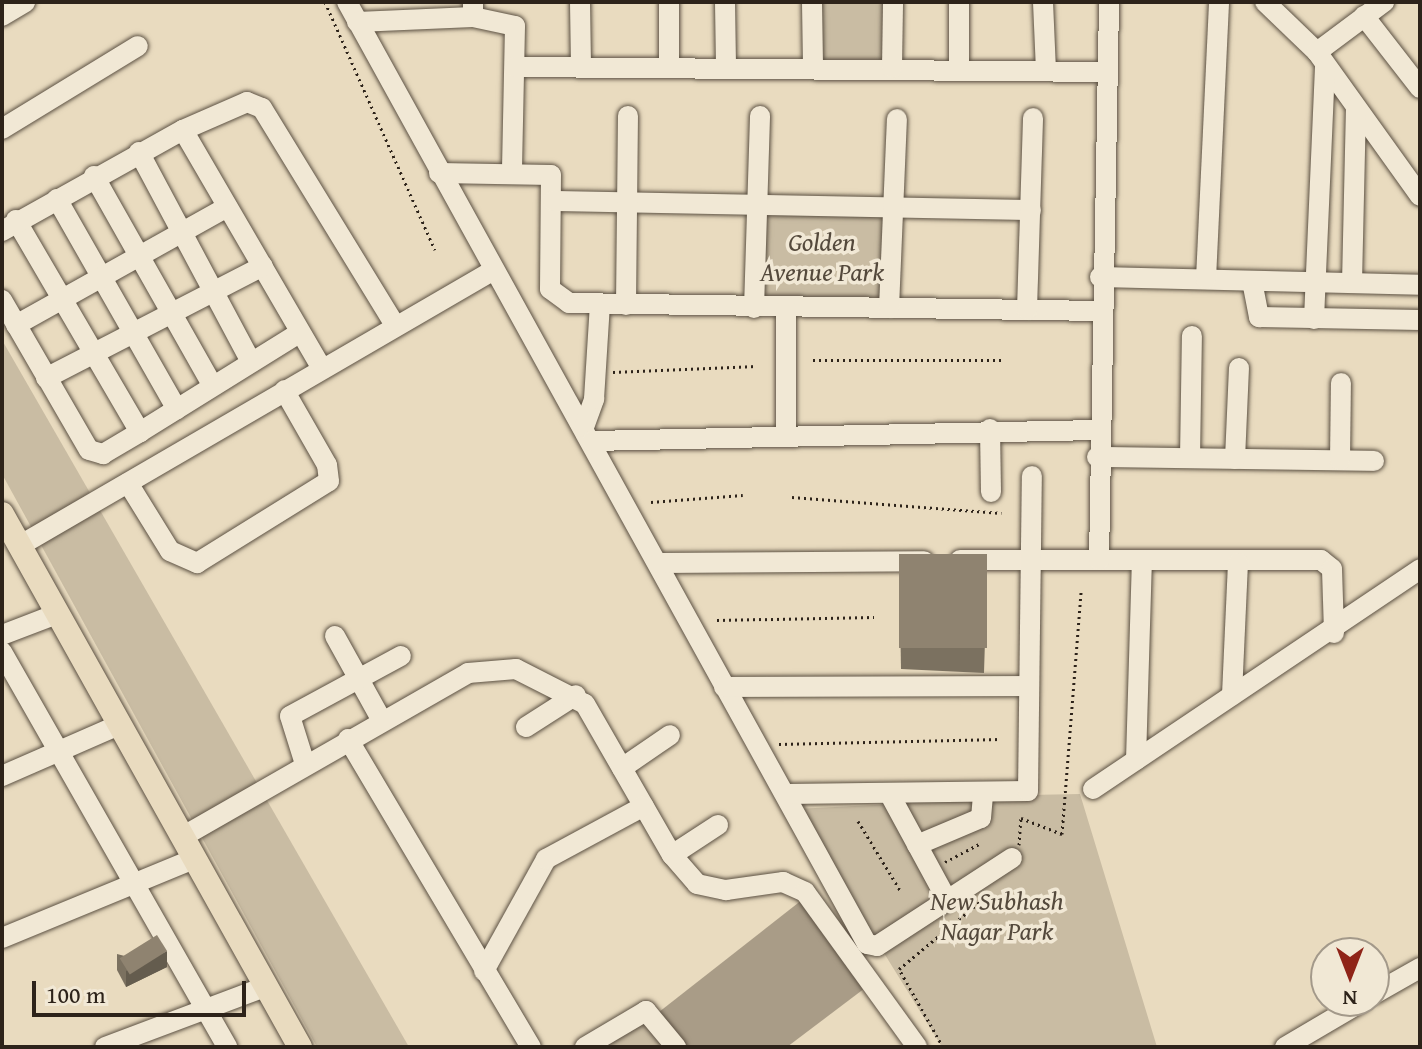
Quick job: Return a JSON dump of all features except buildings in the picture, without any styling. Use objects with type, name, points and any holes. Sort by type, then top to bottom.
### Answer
[{"type":"main road","points":[[2,514],[300,1047]]},
{"type":"street","points":[[2,16],[25,2]]},
{"type":"street","points":[[347,2],[439,173],[659,563],[724,687],[787,794],[867,944],[877,946],[1012,858]]},
{"type":"street","points":[[580,2],[581,67]]},
{"type":"street","points":[[669,2],[669,67]]},
{"type":"street","points":[[725,2],[726,68]]},
{"type":"street","points":[[812,2],[813,68]]},
{"type":"street","points":[[892,68],[893,2]]},
{"type":"street","points":[[959,2],[959,68]]},
{"type":"street","points":[[1043,2],[1046,70]]},
{"type":"street","points":[[1099,560],[1100,277],[1109,2]]},
{"type":"street","points":[[1206,279],[1219,2]]},
{"type":"street","points":[[1265,2],[1321,58],[1420,196]]},
{"type":"street","points":[[1314,319],[1321,58],[1364,16],[1384,2]]},
{"type":"street","points":[[357,22],[406,10],[473,9],[512,22],[515,67],[512,171]]},
{"type":"street","points":[[1364,16],[1420,88]]},
{"type":"street","points":[[2,129],[138,46]]},
{"type":"street","points":[[515,67],[959,68],[1106,72]]},
{"type":"street","points":[[140,432],[60,296],[9,225],[139,152],[247,102],[262,108],[395,325]]},
{"type":"street","points":[[1352,283],[1356,109]]},
{"type":"street","points":[[626,305],[628,116]]},
{"type":"street","points":[[754,308],[760,116]]},
{"type":"street","points":[[1027,310],[1033,118]]},
{"type":"street","points":[[889,308],[897,119]]},
{"type":"street","points":[[183,130],[321,367]]},
{"type":"street","points":[[139,152],[251,362]]},
{"type":"street","points":[[439,173],[512,171],[551,175],[550,289],[562,302],[786,309],[1100,311]]},
{"type":"street","points":[[94,176],[174,312],[213,386]]},
{"type":"street","points":[[57,199],[98,276],[177,409]]},
{"type":"street","points":[[553,201],[1031,210]]},
{"type":"street","points":[[16,325],[60,296],[227,207]]},
{"type":"street","points":[[46,378],[263,266]]},
{"type":"street","points":[[19,546],[321,367],[494,270]]},
{"type":"street","points":[[1100,277],[1420,285]]},
{"type":"street","points":[[1252,281],[1255,315],[1420,320]]},
{"type":"street","points":[[2,300],[46,378],[95,455],[140,432],[299,333]]},
{"type":"street","points":[[588,434],[594,399],[600,304]]},
{"type":"street","points":[[786,309],[786,433]]},
{"type":"street","points":[[1190,458],[1192,336]]},
{"type":"street","points":[[1235,459],[1239,368]]},
{"type":"street","points":[[1340,460],[1341,383]]},
{"type":"street","points":[[128,483],[170,551],[197,563],[329,481],[327,465],[284,390]]},
{"type":"street","points":[[990,429],[991,492]]},
{"type":"street","points":[[588,434],[1098,430]]},
{"type":"street","points":[[1097,457],[1374,461]]},
{"type":"street","points":[[787,794],[983,794],[1030,789],[1032,476]]},
{"type":"street","points":[[659,563],[1032,559],[1328,562],[1334,633]]},
{"type":"street","points":[[1136,760],[1142,561]]},
{"type":"street","points":[[1232,695],[1238,563]]},
{"type":"street","points":[[1093,789],[1232,695],[1334,633],[1420,569]]},
{"type":"street","points":[[2,635],[57,614]]},
{"type":"street","points":[[335,636],[381,719]]},
{"type":"street","points":[[2,652],[227,1047]]},
{"type":"street","points":[[305,764],[288,719],[401,656]]},
{"type":"street","points":[[182,837],[381,719],[490,668],[516,669],[576,695],[672,855],[705,889],[798,887],[917,1047]]},
{"type":"street","points":[[724,687],[1029,686]]},
{"type":"street","points":[[526,727],[576,695]]},
{"type":"street","points":[[2,776],[119,725]]},
{"type":"street","points":[[622,768],[670,735]]},
{"type":"street","points":[[348,739],[531,1047]]},
{"type":"street","points":[[889,793],[947,900]]},
{"type":"street","points":[[917,845],[981,818],[983,794]]},
{"type":"street","points":[[484,971],[546,859],[644,806]]},
{"type":"street","points":[[672,855],[718,825]]},
{"type":"street","points":[[2,938],[194,859]]},
{"type":"street","points":[[1390,985],[1420,968]]},
{"type":"street","points":[[105,1047],[267,986]]},
{"type":"street","points":[[585,1047],[646,1011],[676,1047]]},
{"type":"street","points":[[1285,1047],[1336,1017]]},
{"type":"path","points":[[325,2],[435,250]]},
{"type":"path","points":[[813,360],[1002,360]]},
{"type":"path","points":[[613,372],[757,366]]},
{"type":"path","points":[[651,502],[743,495]]},
{"type":"path","points":[[792,497],[1001,513]]},
{"type":"path","points":[[717,620],[874,617]]},
{"type":"path","points":[[779,744],[1001,739]]},
{"type":"path","points":[[858,821],[900,890]]},
{"type":"path","points":[[945,863],[981,843]]},
{"type":"path","points":[[899,969],[943,1047]]},
{"type":"green space","points":[[813,2],[884,2],[884,68],[813,68]]},
{"type":"green space","name":"Golden Avenue Park","points":[[757,206],[886,208],[884,307],[755,305]]},
{"type":"green space","points":[[2,340],[409,1047],[317,1047],[2,474]]},
{"type":"green space","name":"New Subhash Nagar Park","points":[[1080,794],[1157,1047],[942,1047],[795,809],[895,804],[893,798]]},
{"type":"green space","points":[[647,1015],[667,1047],[598,1047]]},
{"type":"shaded area","points":[[807,896],[873,982],[787,1047],[681,1047],[659,1012]]}]
